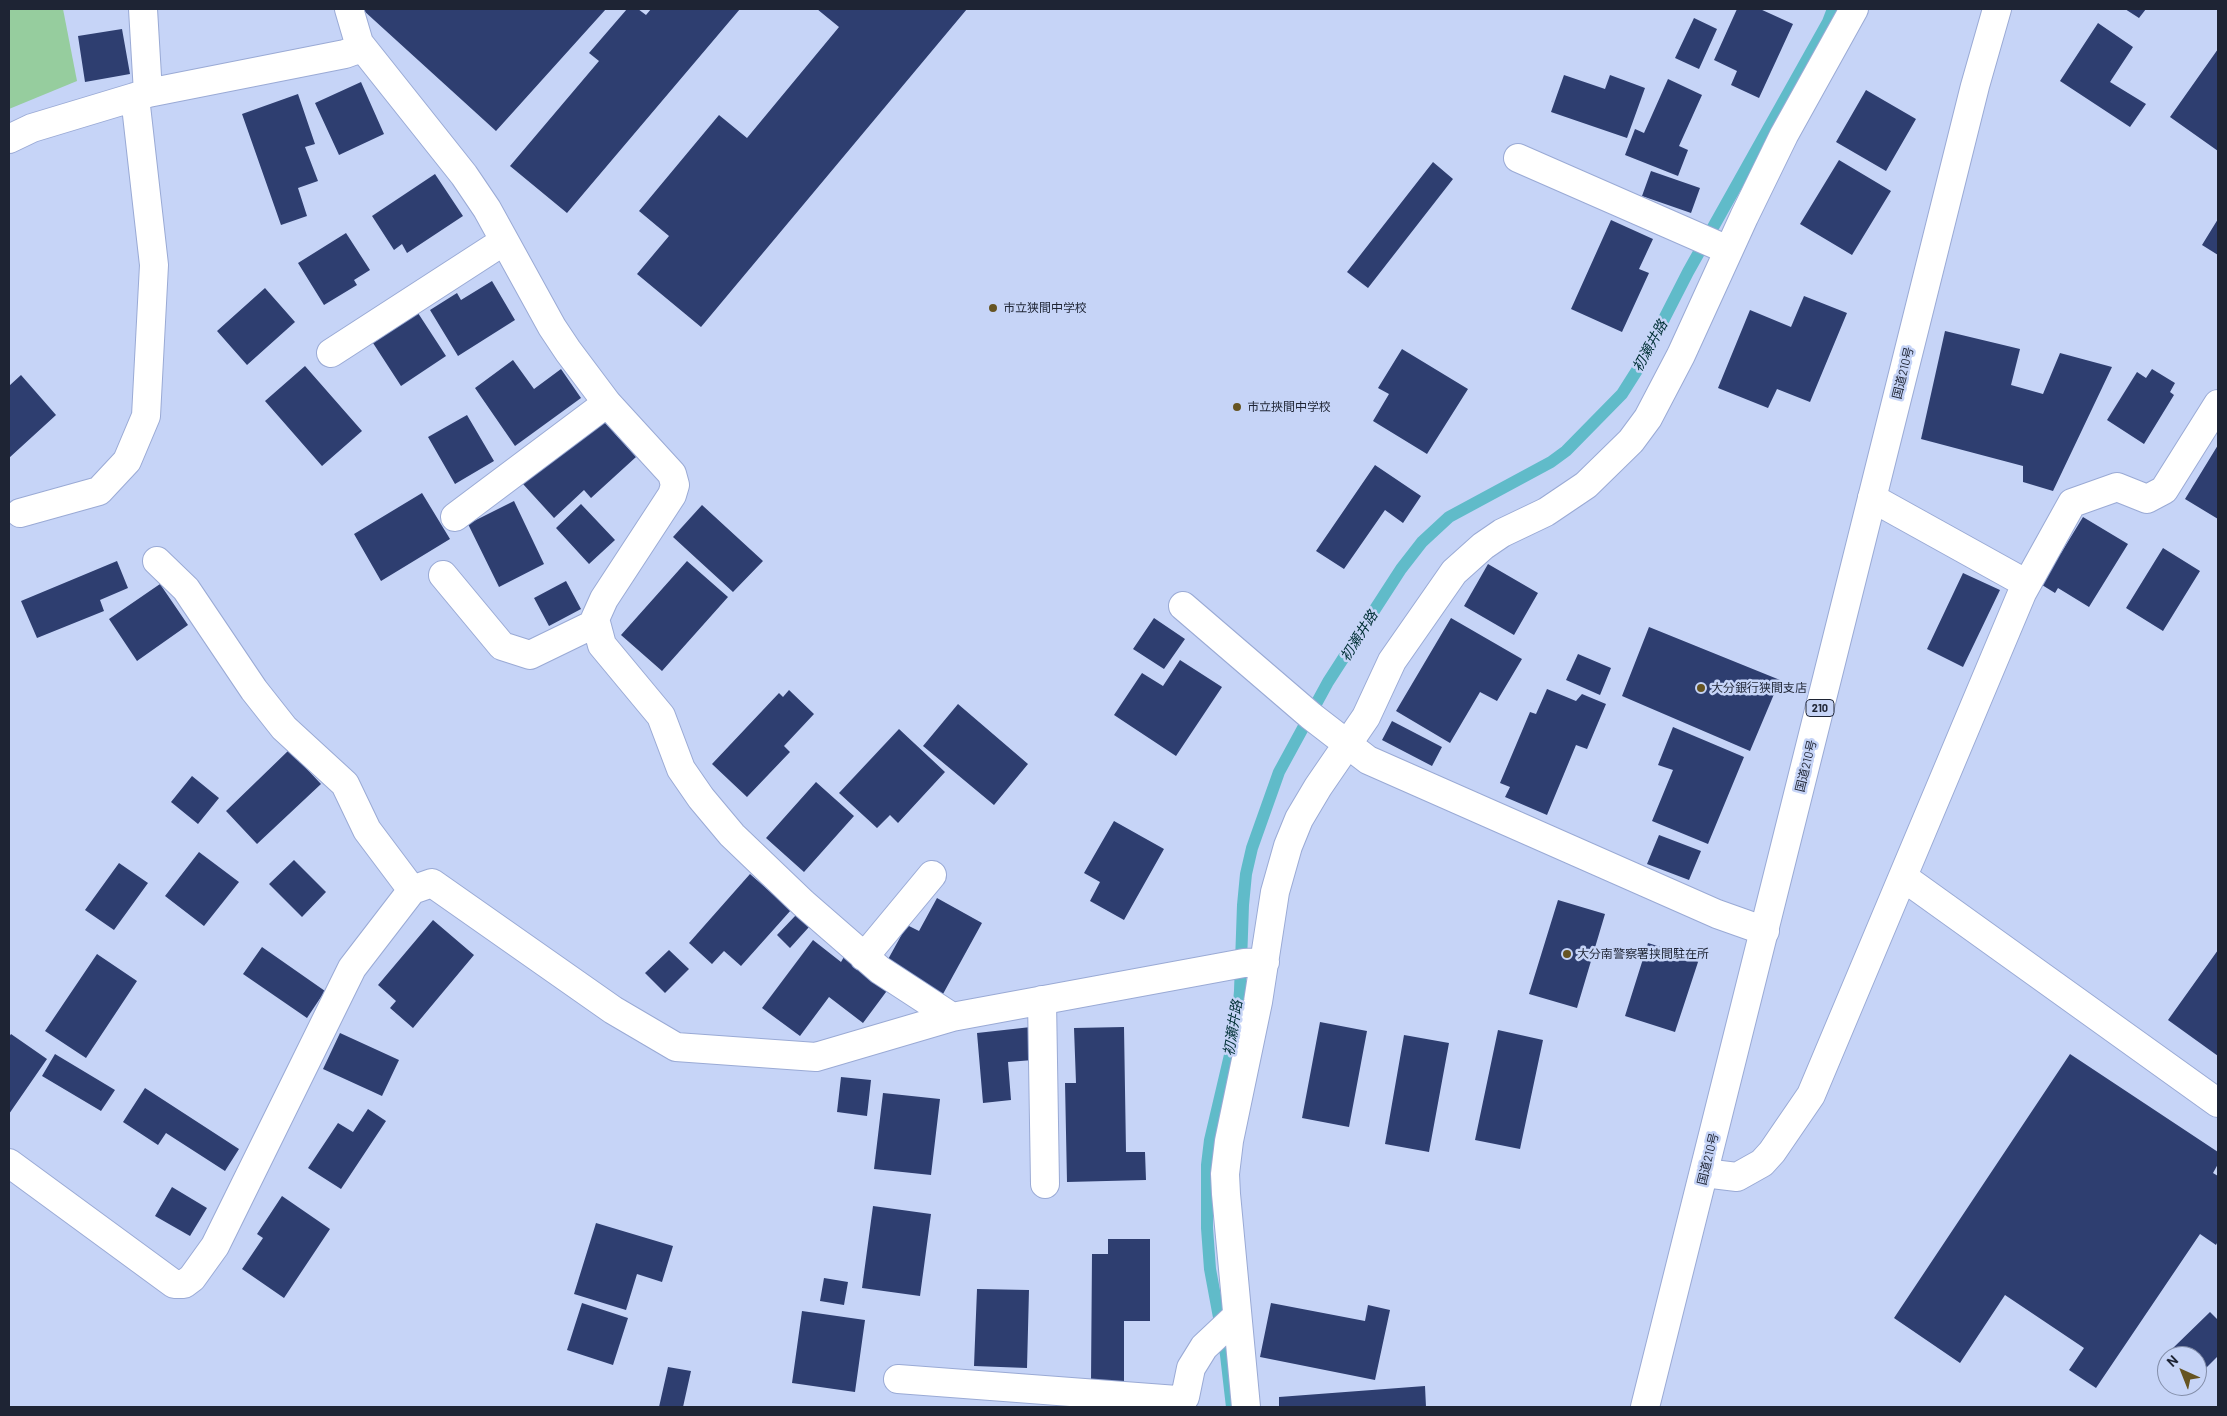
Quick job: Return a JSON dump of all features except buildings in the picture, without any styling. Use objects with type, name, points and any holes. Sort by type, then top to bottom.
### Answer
[{"type":"main road","points":[[20,513],[100,491],[127,461],[146,416],[154,265],[142,95],[143,9]]},
{"type":"main road","points":[[349,9],[359,44],[464,175],[504,240],[552,328],[607,403],[672,474],[675,485],[672,495],[604,599],[595,619],[602,645],[661,716],[681,769],[701,798],[732,835],[803,903],[864,957],[880,970],[952,1017]]},
{"type":"main road","name":"国道210号","points":[[1645,1407],[1975,86],[1996,9]]},
{"type":"main road","points":[[1246,1407],[1226,1174],[1229,1141],[1265,962],[1275,892],[1288,846],[1299,819],[1366,716],[1392,661],[1454,572],[1483,546],[1502,533],[1546,512],[1586,485],[1630,441],[1648,418],[1681,355],[1728,250],[1846,11]]},
{"type":"main road","points":[[9,139],[32,128],[142,95],[345,54],[356,50],[359,44]]},
{"type":"main road","points":[[1518,158],[1728,250]]},
{"type":"main road","points":[[331,353],[504,240]]},
{"type":"main road","points":[[455,517],[607,403]]},
{"type":"main road","points":[[1704,1174],[1737,1177],[1762,1163],[1800,1113],[1822,1074],[2027,584],[2072,502],[2117,486],[2147,499],[2164,490],[2218,404]]},
{"type":"main road","points":[[1872,498],[2027,584]]},
{"type":"main road","points":[[157,561],[186,589],[254,690],[284,728],[345,784],[367,830],[412,890]]},
{"type":"main road","points":[[443,575],[502,646],[530,654],[596,624]]},
{"type":"main road","points":[[1182,606],[1311,716],[1368,760],[1384,769],[1717,914],[1765,931]]},
{"type":"main road","points":[[864,957],[932,875]]},
{"type":"main road","points":[[1903,877],[2218,1103]]},
{"type":"main road","points":[[9,1163],[174,1284],[184,1284],[192,1278],[215,1246],[352,968],[412,890],[432,883],[613,1010],[676,1047],[816,1057],[952,1017],[1244,963],[1265,962]]},
{"type":"main road","points":[[1042,1000],[1045,1184]]},
{"type":"main road","points":[[898,1379],[1177,1400],[1185,1397],[1191,1368],[1204,1347],[1237,1316]]},
{"type":"green space","points":[[9,9],[63,9],[77,81],[9,109]]},
{"type":"waterway","name":"初瀬井路","points":[[1232,1407],[1226,1355],[1210,1269],[1207,1228],[1207,1165],[1210,1140],[1237,1025],[1246,874],[1252,848],[1279,772],[1328,682],[1401,569],[1422,542],[1449,517],[1551,462],[1566,451],[1622,394],[1641,364],[1688,272],[1828,22],[1833,9]]},
{"type":"place","name":"市立狭間中学校","points":[[993,308]]},
{"type":"place","name":"市立挾間中学校","points":[[1237,407]]},
{"type":"place","name":"大分銀行狭間支店","points":[[1701,688]]},
{"type":"place","name":"大分南警察署挟間駐在所","points":[[1567,954]]}]
